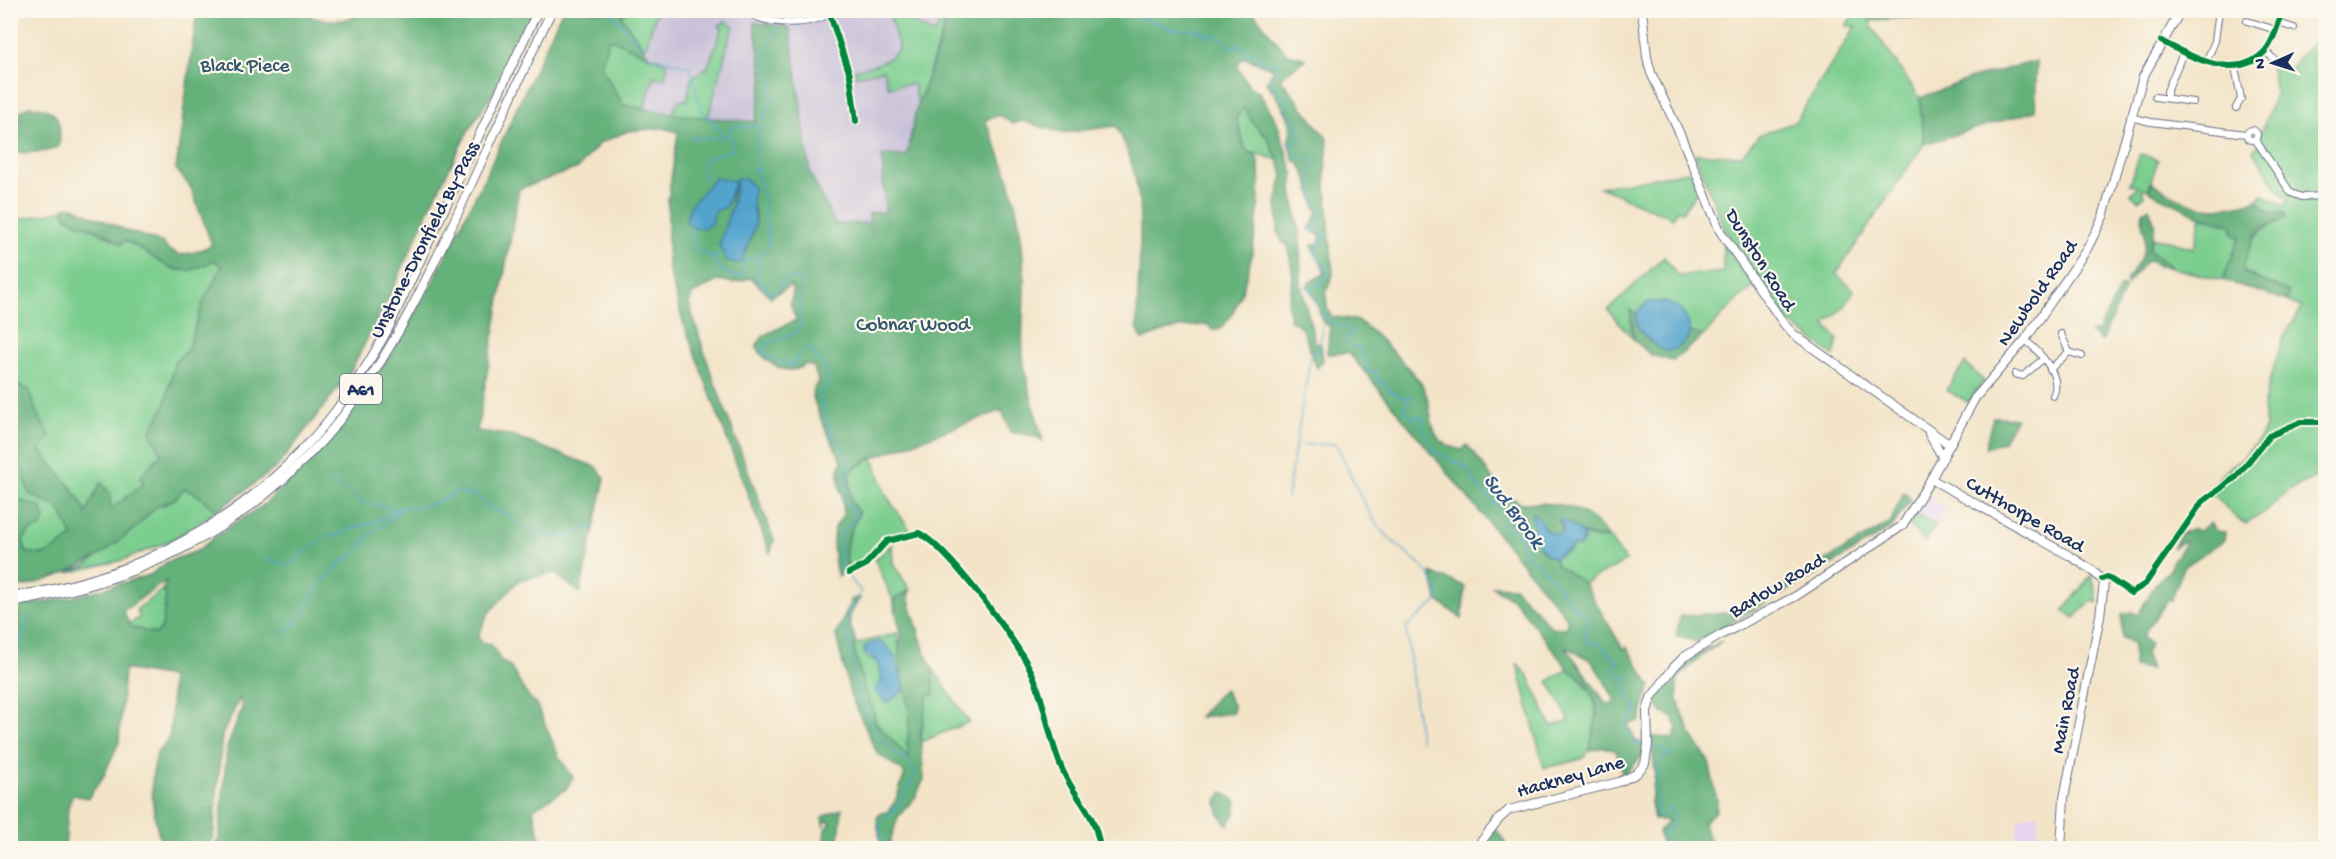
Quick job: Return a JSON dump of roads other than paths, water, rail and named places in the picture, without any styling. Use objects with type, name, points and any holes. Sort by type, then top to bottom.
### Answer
[{"type":"highway","name":"Unstone-Dronfield By-Pass","points":[[10,596],[92,579],[157,553],[223,516],[283,469],[307,444],[362,375],[387,332],[538,10]]},
{"type":"highway","name":"Unstone-Dronfield By-Pass","points":[[10,603],[94,586],[160,561],[194,543],[258,501],[322,440],[353,401],[401,325],[437,256],[552,10]]},
{"type":"main road","name":"Dunston Road","points":[[1642,10],[1651,73],[1680,134],[1720,231],[1793,334],[1950,445]]},
{"type":"main road","name":"Newbold Road","points":[[1931,479],[1975,398],[2025,340],[2067,283],[2103,217],[2143,77],[2181,10]]},
{"type":"main road","name":"Dunston Road","points":[[1927,430],[1943,458]]},
{"type":"main road","name":"Cutthorpe Road","points":[[1931,479],[2070,556],[2102,579]]},
{"type":"main road","name":"Barlow Road","points":[[1646,721],[1651,698],[1664,678],[1684,657],[1796,596],[1832,570],[1894,533],[1904,522],[1931,479]]},
{"type":"main road","name":"Main Road","points":[[2061,849],[2066,790],[2104,595],[2102,579]]},
{"type":"main road","name":"Hackney Lane","points":[[1476,849],[1498,819],[1509,810],[1609,785],[1636,774],[1644,764],[1648,745],[1646,721]]},
{"type":"street","points":[[744,10],[751,15],[768,20],[787,22],[803,22],[830,15],[837,10]]},
{"type":"street","points":[[2206,62],[2217,32],[2219,10]]},
{"type":"street","points":[[2162,41],[2206,62],[2235,66],[2265,51],[2283,10]]},
{"type":"street","points":[[830,15],[850,75],[856,121]]},
{"type":"street","points":[[2247,21],[2294,28]]},
{"type":"street","points":[[2265,51],[2275,60]]},
{"type":"street","points":[[2167,97],[2167,91],[2183,53]]},
{"type":"street","points":[[2235,66],[2244,99],[2236,108]]},
{"type":"street","points":[[2155,97],[2193,102]]},
{"type":"street","points":[[2130,117],[2151,122],[2247,134],[2248,138],[2255,139],[2291,193],[2302,197],[2325,196]]},
{"type":"street","points":[[2059,334],[2069,352],[2083,357]]},
{"type":"street","points":[[2025,340],[2043,359],[2059,386],[2053,396]]},
{"type":"street","points":[[2050,369],[2069,352]]},
{"type":"street","points":[[2015,374],[2023,379],[2043,359]]},
{"type":"water","points":[[715,178],[735,181],[725,208],[714,211],[712,224],[701,228],[692,227],[686,221],[691,205]]},
{"type":"water","points":[[737,178],[746,179],[754,188],[752,197],[755,226],[741,263],[727,261],[719,245],[732,206]]},
{"type":"water","points":[[1649,302],[1668,303],[1684,314],[1689,330],[1688,337],[1683,344],[1675,349],[1664,351],[1639,329],[1636,315],[1640,308]]},
{"type":"water","points":[[1532,513],[1538,517],[1546,531],[1557,535],[1563,531],[1563,526],[1558,520],[1567,522],[1584,535],[1580,548],[1574,545],[1569,548],[1568,552],[1564,551],[1554,558],[1547,555],[1530,534],[1534,527]]},
{"type":"water","points":[[879,641],[894,656],[904,690],[887,703],[875,691],[882,680],[877,661],[864,652],[865,646]]},
{"type":"waterway","points":[[608,10],[642,48]]},
{"type":"waterway","points":[[777,20],[778,10]]},
{"type":"waterway","name":"Sud Brook","points":[[1119,10],[1176,30],[1198,30],[1208,36],[1211,33],[1221,38],[1229,47],[1241,44],[1247,54],[1255,53],[1263,63],[1279,63],[1280,69],[1268,78],[1268,81],[1284,100],[1287,114],[1294,117],[1301,140],[1294,144],[1289,140],[1293,152],[1300,159],[1312,157],[1314,162],[1311,176],[1312,190],[1323,217],[1320,224],[1312,226],[1311,229],[1325,236],[1314,253],[1326,267],[1327,276],[1322,283],[1309,288],[1320,311],[1334,324],[1351,329],[1352,335],[1345,336],[1351,348],[1359,346],[1366,364],[1366,371],[1376,372],[1378,380],[1386,384],[1387,389],[1404,398],[1411,396],[1404,408],[1413,420],[1419,416],[1424,419],[1421,427],[1434,451],[1468,469],[1475,483],[1505,514],[1506,525],[1519,535],[1527,553],[1547,573],[1571,603],[1588,617],[1590,621],[1584,628],[1587,643],[1598,644],[1608,652],[1618,663],[1612,666],[1617,676],[1629,676],[1624,683],[1629,700],[1637,707],[1625,729],[1634,736],[1634,744],[1645,745]]},
{"type":"waterway","points":[[776,24],[775,35],[765,55],[773,95],[756,142],[757,168],[763,194],[769,246],[763,252],[756,276],[771,293],[776,292],[787,277],[801,279],[799,297],[801,325],[796,332],[767,344],[763,353],[786,365],[792,365],[802,351],[810,347],[827,370],[828,385],[819,396],[831,433],[841,444],[847,460],[844,498],[855,514],[853,520],[840,535],[839,562],[842,570],[861,591],[846,618],[856,689],[879,738],[914,769],[914,777],[898,806],[880,823],[881,848]]},
{"type":"waterway","points":[[649,55],[690,67],[701,109],[724,136]]},
{"type":"waterway","points":[[707,180],[702,172],[704,159],[732,150],[730,128],[733,126],[759,127]]},
{"type":"waterway","points":[[691,138],[721,138],[727,134]]},
{"type":"waterway","points":[[751,172],[757,168]]},
{"type":"waterway","points":[[691,227],[692,241],[698,252],[710,255],[727,273],[742,277],[746,260],[753,257],[759,260]]},
{"type":"waterway","points":[[713,257],[724,255]]},
{"type":"waterway","points":[[1287,497],[1311,353],[1319,350],[1323,326]]},
{"type":"waterway","points":[[1303,445],[1336,444],[1361,498],[1379,527],[1422,566],[1435,585],[1440,599],[1406,627],[1420,741]]},
{"type":"waterway","points":[[333,483],[335,487],[341,488]]},
{"type":"waterway","points":[[344,488],[361,503],[395,509]]},
{"type":"waterway","points":[[328,537],[379,520],[401,507],[427,506],[461,491],[466,495],[474,494],[492,509],[506,514],[535,535],[567,536],[581,532],[587,526],[593,527]]},
{"type":"waterway","points":[[285,633],[301,617],[314,594],[343,560],[356,553],[368,536],[394,518],[400,508]]},
{"type":"waterway","points":[[264,559],[289,565],[324,537]]},
{"type":"waterway","points":[[10,663],[16,656],[29,615]]},
{"type":"waterway","name":"Sud Brook","points":[[1650,744],[1670,754],[1661,759],[1657,766],[1660,773],[1655,789],[1659,798],[1656,805],[1657,816],[1664,814],[1666,809],[1672,809],[1673,826],[1663,832],[1662,838],[1667,845],[1676,845],[1675,848]]},
{"type":"park label","name":"Black Piece","points":[[245,64]]},
{"type":"park label","name":"Cobnar Wood","points":[[913,323]]}]
